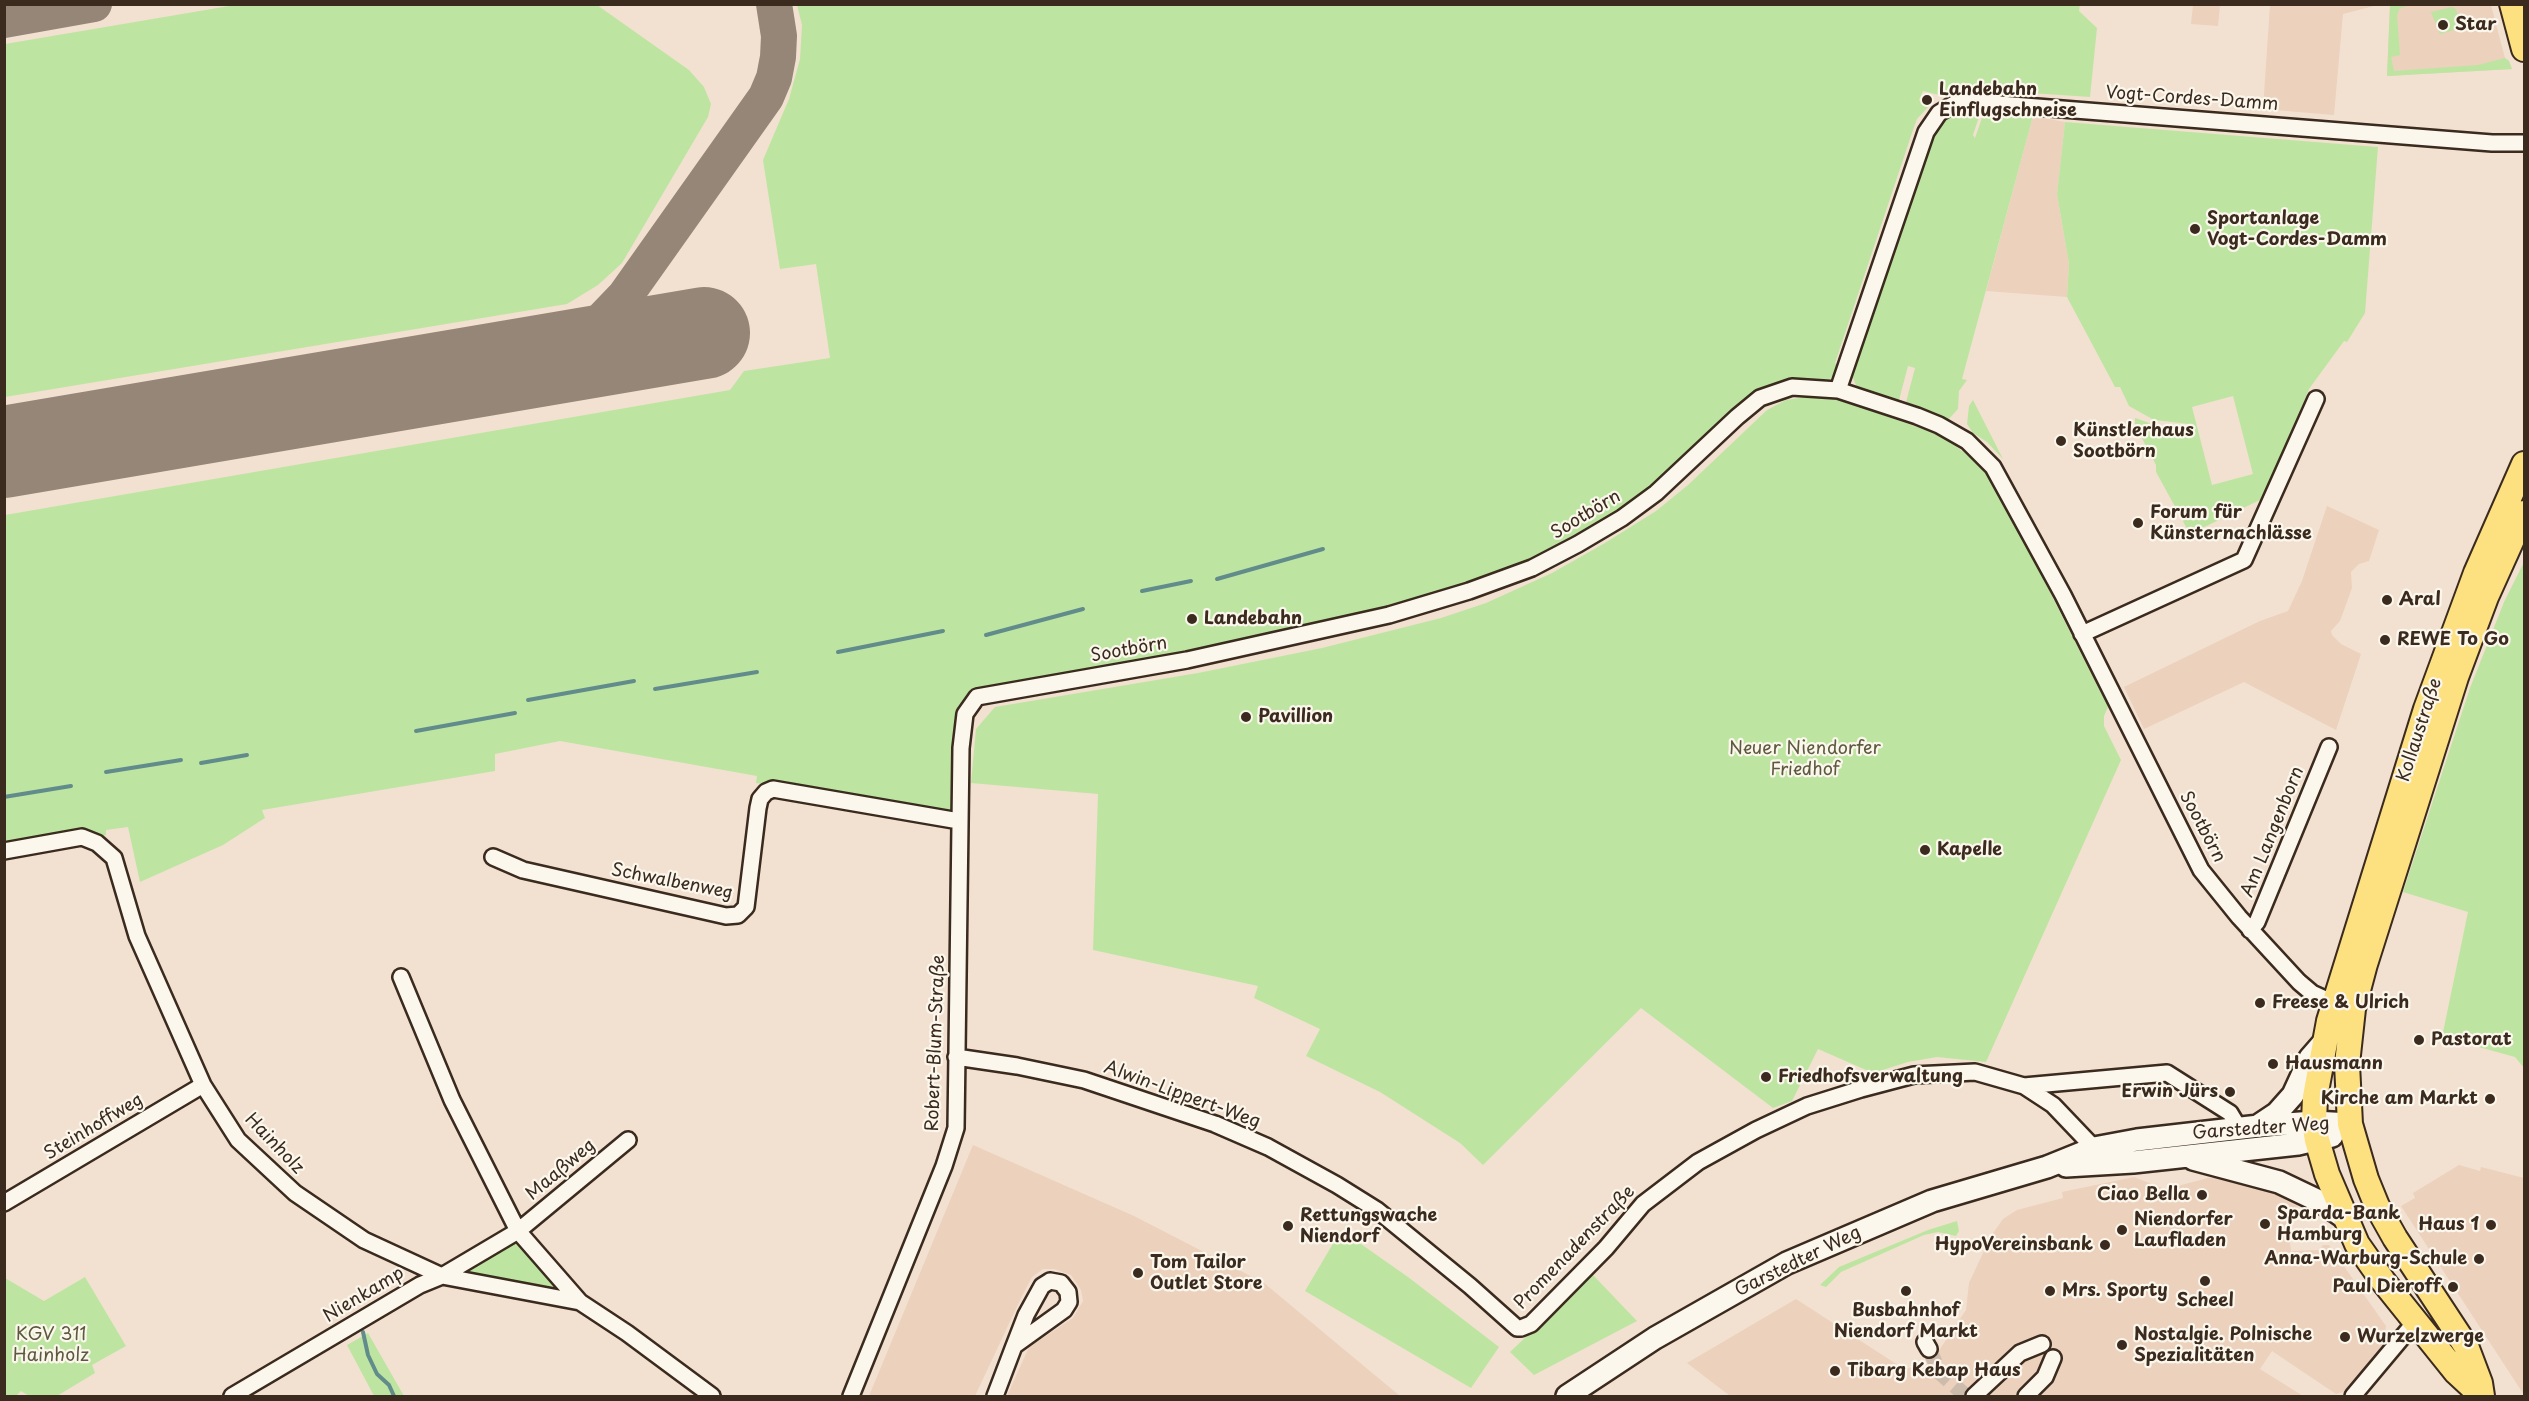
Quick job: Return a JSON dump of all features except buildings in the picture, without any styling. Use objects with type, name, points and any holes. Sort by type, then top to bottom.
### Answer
[{"type":"main road","points":[[2512,4],[2524,49]]},
{"type":"main road","name":"Kollaustraße","points":[[2482,1396],[2456,1372],[2415,1322],[2358,1244],[2326,1174],[2315,1131],[2315,1097],[2324,1042],[2334,1003],[2445,653],[2476,573],[2524,464]]},
{"type":"main road","name":"Kollaustraße","points":[[2482,1396],[2480,1383],[2466,1346],[2384,1219],[2366,1179],[2350,1124],[2347,1064],[2353,1009],[2395,868],[2467,644],[2524,513]]},
{"type":"main road","points":[[2249,1127],[2277,1113],[2293,1095],[2310,1058],[2324,1042]]},
{"type":"main road","name":"Garstedter Weg","points":[[1567,1396],[1655,1338],[1787,1263],[1932,1201],[2047,1167],[2094,1148],[2137,1140],[2249,1127],[2315,1131],[2332,1136],[2350,1124]]},
{"type":"main road","name":"Garstedter Weg","points":[[2047,1167],[2133,1162],[2298,1144],[2315,1131]]},
{"type":"main road","points":[[2178,1156],[2279,1182],[2316,1199],[2345,1218]]},
{"type":"street","name":"Vogt-Cordes-Damm","points":[[1838,390],[1926,132],[1939,112],[1954,104],[1974,102],[2492,143],[2524,143]]},
{"type":"street","name":"Sootbörn","points":[[968,707],[977,697],[1187,660],[1389,615],[1469,591],[1532,568],[1622,518],[1656,493],[1760,398],[1792,387],[1838,390],[1939,424],[1967,441],[1993,466],[2082,634],[2201,870],[2250,930],[2307,990],[2334,1003]]},
{"type":"street","points":[[2082,634],[2244,560],[2316,399]]},
{"type":"street","name":"Robert-Blum-Straße","points":[[851,1396],[944,1166],[956,1128],[961,748],[968,707]]},
{"type":"street","name":"Am Langenborn","points":[[2250,930],[2257,922],[2329,747]]},
{"type":"street","name":"Schwalbenweg","points":[[493,857],[523,870],[726,916],[738,915],[746,908],[760,799],[766,792],[773,789],[959,821]]},
{"type":"street","name":"Hainholz","points":[[4,851],[82,837],[97,843],[114,858],[137,936],[203,1085],[238,1140],[295,1193],[364,1240],[442,1276],[580,1302]]},
{"type":"street","name":"Hainholz","points":[[401,977],[452,1100],[518,1231],[580,1302],[627,1333],[712,1396]]},
{"type":"street","name":"Alwin-Lippert-Weg","points":[[956,1058],[1017,1066],[1084,1080],[1215,1124],[1268,1147],[1377,1210],[1470,1286],[1517,1328]]},
{"type":"street","name":"Promenadenstraße","points":[[1517,1328],[1531,1324],[1606,1248],[1643,1204],[1698,1162],[1766,1125],[1807,1106],[1914,1076],[1975,1072],[2024,1086],[2053,1105],[2094,1148]]},
{"type":"street","name":"Promenadenstraße","points":[[2024,1086],[2166,1073],[2249,1127]]},
{"type":"street","name":"Steinhoffweg","points":[[4,1203],[203,1085]]},
{"type":"street","name":"Maaßweg","points":[[518,1231],[628,1140]]},
{"type":"street","name":"Nienkamp","points":[[232,1396],[420,1284],[442,1276],[518,1231]]},
{"type":"street","points":[[2353,1396],[2415,1322]]},
{"type":"street","points":[[1974,1396],[2020,1353],[2042,1344]]},
{"type":"street","points":[[995,1396],[1014,1346]]},
{"type":"street","points":[[2026,1396],[2045,1377],[2053,1358]]},
{"type":"shaded area","points":[[2193,5],[2220,5],[2218,26],[2191,24]]},
{"type":"shaded area","points":[[2270,5],[2378,5],[2343,14],[2334,115],[2263,109]]},
{"type":"shaded area","name":"Star","points":[[2390,5],[2491,5],[2505,58],[2512,69],[2387,76]]},
{"type":"shaded area","points":[[2033,116],[2065,122],[2057,194],[2069,264],[2067,297],[1986,291]]},
{"type":"shaded area","points":[[2327,506],[2379,530],[2369,561],[2359,564],[2351,572],[2352,588],[2340,621],[2331,631],[2341,644],[2361,654],[2336,730],[2244,682],[2144,729],[2124,687],[2260,621],[2288,611],[2302,581]]},
{"type":"shaded area","points":[[973,1145],[1134,1216],[1264,1283],[1400,1396],[1007,1396],[1029,1347],[1073,1318],[1083,1301],[1081,1290],[1071,1275],[1054,1269],[1043,1269],[1032,1277],[975,1396],[869,1396]]},
{"type":"shaded area","name":"Anna-Warburg-Schule","points":[[2459,1165],[2480,1171],[2481,1167],[2524,1178],[2524,1395],[2401,1206],[2415,1198],[2413,1193]]},
{"type":"shaded area","points":[[2134,1177],[2162,1188],[2208,1178],[2228,1178],[2274,1193],[2298,1206],[2287,1219],[2291,1251],[2319,1250],[2323,1245],[2329,1245],[2386,1326],[2383,1345],[2347,1391],[2336,1394],[2272,1351],[2260,1369],[2303,1396],[1730,1396],[1687,1363],[1796,1299],[1904,1369],[1930,1364],[1966,1310],[1969,1283],[1991,1236],[2003,1219],[2017,1210],[2063,1198],[2062,1192]]},
{"type":"green space","points":[[2080,4],[2079,11],[2097,28],[2090,97],[1971,89],[1953,91],[1943,96],[1923,91],[1919,100],[1928,107],[1917,119],[1914,127],[1835,363],[1840,367],[1830,379],[1781,384],[1650,489],[1614,514],[1517,565],[1465,586],[1395,606],[1188,652],[977,691],[953,815],[756,783],[757,776],[560,741],[495,754],[495,771],[262,810],[265,818],[223,845],[140,882],[128,827],[106,830],[106,835],[101,837],[5,844],[5,515],[730,390],[744,371],[830,358],[816,264],[780,269],[763,160],[789,99],[800,59],[802,25],[797,5]]},
{"type":"green space","points":[[235,5],[597,5],[689,70],[704,87],[711,104],[708,117],[622,263],[598,285],[567,304],[5,397],[5,44]]},
{"type":"green space","points":[[2390,5],[2407,6],[2400,8],[2397,15],[2400,55],[2391,57],[2394,71],[2478,65],[2505,58],[2512,69],[2387,76]]},
{"type":"green space","points":[[2452,7],[2456,9],[2461,28],[2440,34],[2431,12]]},
{"type":"green space","points":[[1978,107],[1978,111],[1981,111],[1973,135],[1975,138],[1984,112],[2033,116],[1962,379],[1967,380],[1959,391],[1958,409],[1945,423],[1905,406],[1915,368],[1908,366],[1898,404],[1858,390],[1851,373],[1928,143],[1940,122],[1948,116],[1959,110]]},
{"type":"green space","name":"Sportanlage Vogt-Cordes-Damm","points":[[2065,122],[2378,147],[2365,313],[2347,342],[2344,341],[2309,389],[2264,498],[2190,534],[2156,472],[2156,465],[2135,425],[2135,418],[2167,429],[2191,429],[2189,424],[2154,420],[2129,406],[2120,387],[2115,387],[2067,297],[2069,264],[2057,194]],"holes":[[[2233,396],[2253,474],[2212,485],[2192,407]]]},
{"type":"green space","name":"Neuer Niendorfer Friedhof","points":[[1812,396],[1840,400],[1926,430],[1946,439],[1982,466],[1997,487],[2108,707],[2104,716],[2104,726],[2121,760],[1986,1062],[1937,1057],[1908,1062],[1873,1073],[1818,1049],[1792,1101],[1773,1108],[1641,1008],[1483,1165],[1460,1143],[1380,1092],[1306,1056],[1320,1029],[1254,998],[1258,986],[1093,950],[1098,794],[971,783],[976,729],[995,707],[1198,673],[1322,648],[1441,618],[1486,603],[1552,573],[1656,511],[1688,485],[1767,410],[1786,400]]},
{"type":"green space","points":[[1973,400],[2003,459],[1987,442],[1973,433],[1967,424],[1969,406]]},
{"type":"green space","points":[[2524,562],[2524,1068],[2515,1057],[2442,1037],[2468,912],[2403,892],[2470,688],[2504,602]]},
{"type":"green space","points":[[1957,1221],[1959,1231],[1956,1236],[1938,1232],[1924,1235],[1841,1272],[1826,1287],[1820,1285],[1839,1267],[1928,1230]]},
{"type":"green space","points":[[1341,1230],[1408,1277],[1499,1347],[1471,1388],[1305,1291]]},
{"type":"green space","points":[[517,1239],[559,1287],[554,1290],[472,1275],[466,1268]]},
{"type":"green space","points":[[1592,1274],[1637,1321],[1534,1375],[1510,1352]]},
{"type":"green space","name":"KGV 311 Hainholz","points":[[85,1277],[126,1346],[92,1365],[95,1373],[57,1396],[29,1396],[21,1391],[16,1396],[5,1396],[5,1278],[44,1301]]},
{"type":"green space","points":[[368,1333],[404,1396],[374,1396],[347,1345]]},
{"type":"waterway","points":[[1217,579],[1323,549]]},
{"type":"waterway","points":[[1142,591],[1191,581]]},
{"type":"waterway","points":[[986,635],[1083,609]]},
{"type":"waterway","points":[[838,652],[943,631]]},
{"type":"waterway","points":[[655,689],[757,672]]},
{"type":"waterway","points":[[528,700],[634,681]]},
{"type":"waterway","points":[[416,731],[515,713]]},
{"type":"waterway","points":[[201,763],[247,755]]},
{"type":"waterway","points":[[106,772],[181,760]]},
{"type":"waterway","points":[[4,797],[71,786]]},
{"type":"waterway","points":[[363,1332],[368,1355],[377,1374],[389,1385],[394,1396]]},
{"type":"taxiway","points":[[4,20],[94,4]]},
{"type":"taxiway","points":[[480,371],[539,358],[552,352],[601,321],[625,296],[766,97],[774,78],[778,57],[779,36],[774,4]]},
{"type":"runway","points":[[4,452],[704,333]]},
{"type":"tunnel","points":[[1929,1349],[1940,1373],[1966,1396]]},
{"type":"place","name":"Star","points":[[2443,25]]},
{"type":"place","name":"Landebahn Einflugschneise","points":[[1927,100]]},
{"type":"place","name":"Sportanlage Vogt-Cordes-Damm","points":[[2195,229]]},
{"type":"place","name":"Künstlerhaus Sootbörn","points":[[2061,441]]},
{"type":"place","name":"Forum für Künsternachlässe","points":[[2138,523]]},
{"type":"place","name":"Aral","points":[[2387,600]]},
{"type":"place","name":"Landebahn","points":[[1192,619]]},
{"type":"place","name":"REWE To Go","points":[[2385,640]]},
{"type":"place","name":"Pavillion","points":[[1246,717]]},
{"type":"place","name":"Kapelle","points":[[1925,850]]},
{"type":"place","name":"Freese & Ulrich","points":[[2260,1003]]},
{"type":"place","name":"Pastorat","points":[[2419,1040]]},
{"type":"place","name":"Hausmann","points":[[2273,1064]]},
{"type":"place","name":"Friedhofsverwaltung","points":[[1766,1077]]},
{"type":"place","name":"Erwin Jürs","points":[[2230,1092]]},
{"type":"place","name":"Kirche am Markt","points":[[2490,1099]]},
{"type":"place","name":"Ciao Bella","points":[[2202,1195]]},
{"type":"place","name":"Sparda-Bank Hamburg","points":[[2265,1224]]},
{"type":"place","name":"Haus 1","points":[[2491,1225]]},
{"type":"place","name":"Rettungswache Niendorf","points":[[1288,1226]]},
{"type":"place","name":"Niendorfer Laufladen","points":[[2122,1230]]},
{"type":"place","name":"HypoVereinsbank","points":[[2105,1245]]},
{"type":"place","name":"Anna-Warburg-Schule","points":[[2479,1259]]},
{"type":"place","name":"Tom Tailor Outlet Store","points":[[1138,1273]]},
{"type":"place","name":"Scheel","points":[[2205,1281]]},
{"type":"place","name":"Paul Dieroff","points":[[2453,1287]]},
{"type":"place","name":"Busbahnhof Niendorf Markt","points":[[1906,1291]]},
{"type":"place","name":"Mrs. Sporty","points":[[2050,1291]]},
{"type":"place","name":"Wurzelzwerge","points":[[2345,1337]]},
{"type":"place","name":"Nostalgie. Polnische Spezialitäten","points":[[2122,1345]]},
{"type":"place","name":"Tibarg Kebap Haus","points":[[1835,1371]]}]
